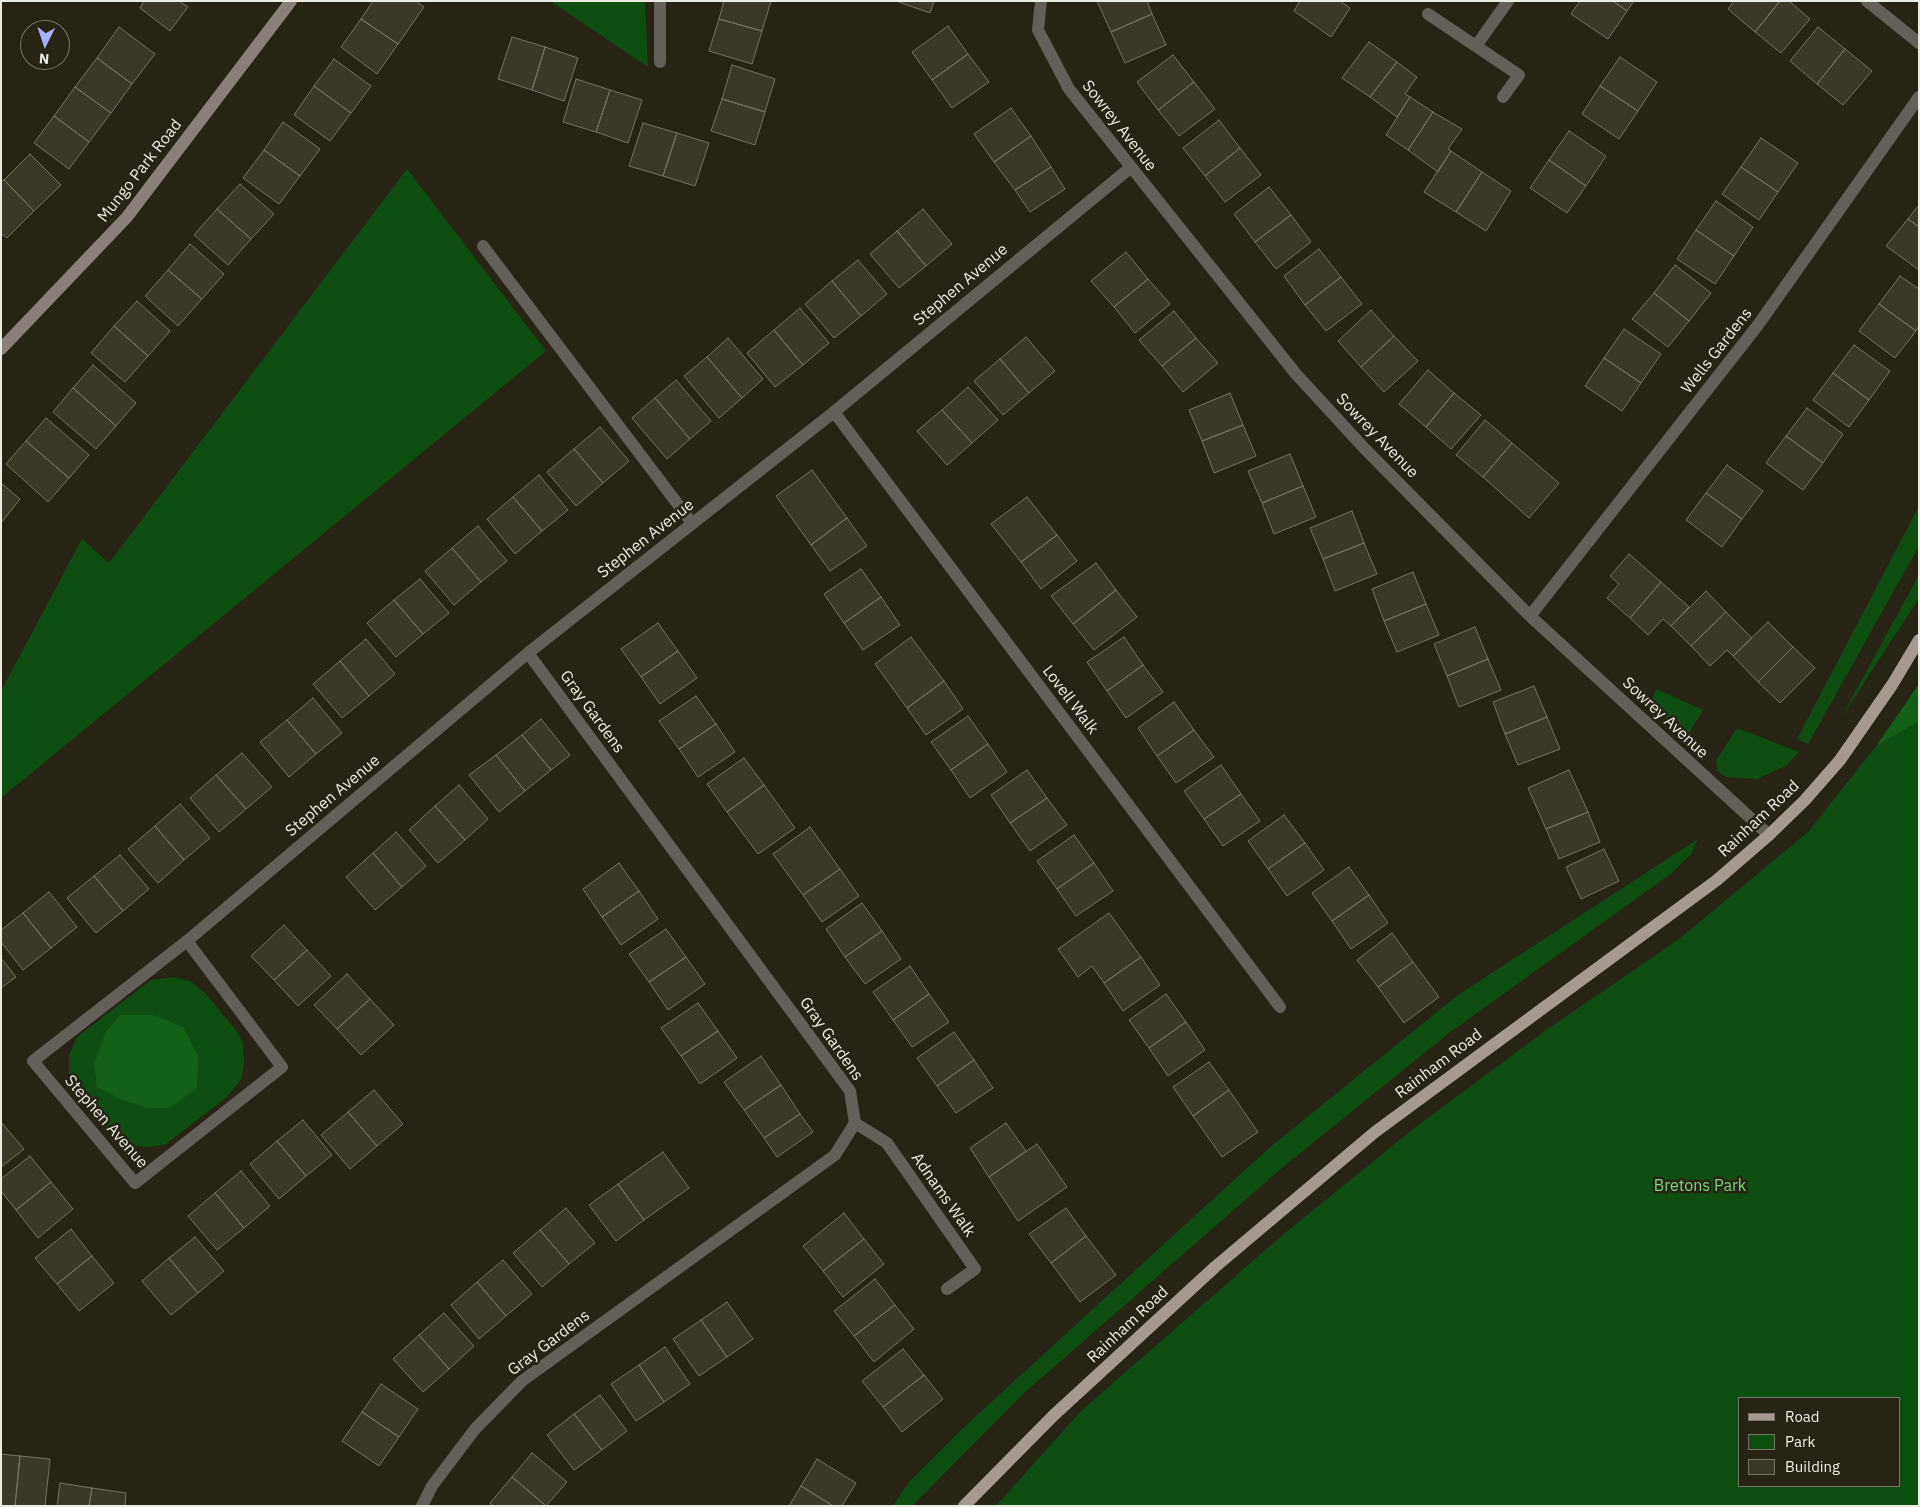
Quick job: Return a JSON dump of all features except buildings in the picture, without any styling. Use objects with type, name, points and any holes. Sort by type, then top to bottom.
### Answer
[{"type":"main road","name":"Rainham Road","points":[[964,1506],[1054,1415],[1215,1267],[1368,1138],[1717,880],[1769,835],[1805,800],[1840,760],[1892,685],[1919,640]]},
{"type":"street","name":"Mungo Park Road","points":[[1,349],[127,217],[291,1]]},
{"type":"street","points":[[660,1],[660,62]]},
{"type":"street","name":"Sowrey Avenue","points":[[1041,1],[1038,30],[1069,89],[1130,168],[1296,374],[1365,448],[1530,616],[1769,835]]},
{"type":"street","points":[[1476,46],[1508,1]]},
{"type":"street","points":[[1867,1],[1919,43]]},
{"type":"street","points":[[1428,14],[1520,75],[1503,98]]},
{"type":"street","name":"Wells Gardens","points":[[1530,616],[1758,325],[1919,97]]},
{"type":"street","name":"Stephen Avenue","points":[[187,941],[282,1067],[135,1184],[33,1061],[187,941],[528,653],[834,412],[1130,168]]},
{"type":"street","points":[[483,246],[692,523]]},
{"type":"street","name":"Lovell Walk","points":[[834,412],[1280,1007]]},
{"type":"street","name":"Gray Gardens","points":[[422,1506],[432,1486],[475,1429],[522,1381],[835,1155],[855,1123],[850,1091],[528,653]]},
{"type":"street","name":"Adnams Walk","points":[[855,1123],[887,1143],[975,1269],[947,1289]]},
{"type":"green space","points":[[553,1],[645,1],[648,67],[553,3]]},
{"type":"green space","points":[[407,169],[546,351],[1,798],[1,691],[82,539],[109,563]]},
{"type":"green space","points":[[1919,506],[1919,546],[1808,744],[1797,739]]},
{"type":"green space","points":[[1919,575],[1919,598],[1841,718]]},
{"type":"green space","name":"Bretons Park","points":[[1919,684],[1919,1506],[996,1506],[1081,1411],[1285,1233],[1417,1126],[1545,1031],[1679,939],[1808,832],[1877,745]]},
{"type":"green space","points":[[1919,684],[1919,721],[1877,745]]},
{"type":"green space","points":[[1656,689],[1703,710],[1687,736],[1650,704]]},
{"type":"green space","points":[[1737,728],[1799,752],[1787,765],[1757,779],[1726,777],[1718,772],[1716,761]]},
{"type":"green space","points":[[1698,839],[1691,854],[1672,873],[1449,1033],[1283,1167],[1024,1393],[912,1506],[893,1506],[908,1483],[963,1428],[1269,1148],[1458,995]]},
{"type":"green space","points":[[173,977],[190,981],[206,994],[238,1033],[243,1044],[244,1063],[241,1080],[227,1097],[166,1144],[149,1147],[136,1146],[121,1140],[74,1090],[69,1076],[69,1055],[77,1037],[151,980]]},
{"type":"green space","points":[[120,1015],[153,1015],[183,1027],[198,1056],[197,1088],[169,1108],[148,1108],[122,1100],[97,1087],[94,1064],[106,1032]]}]
